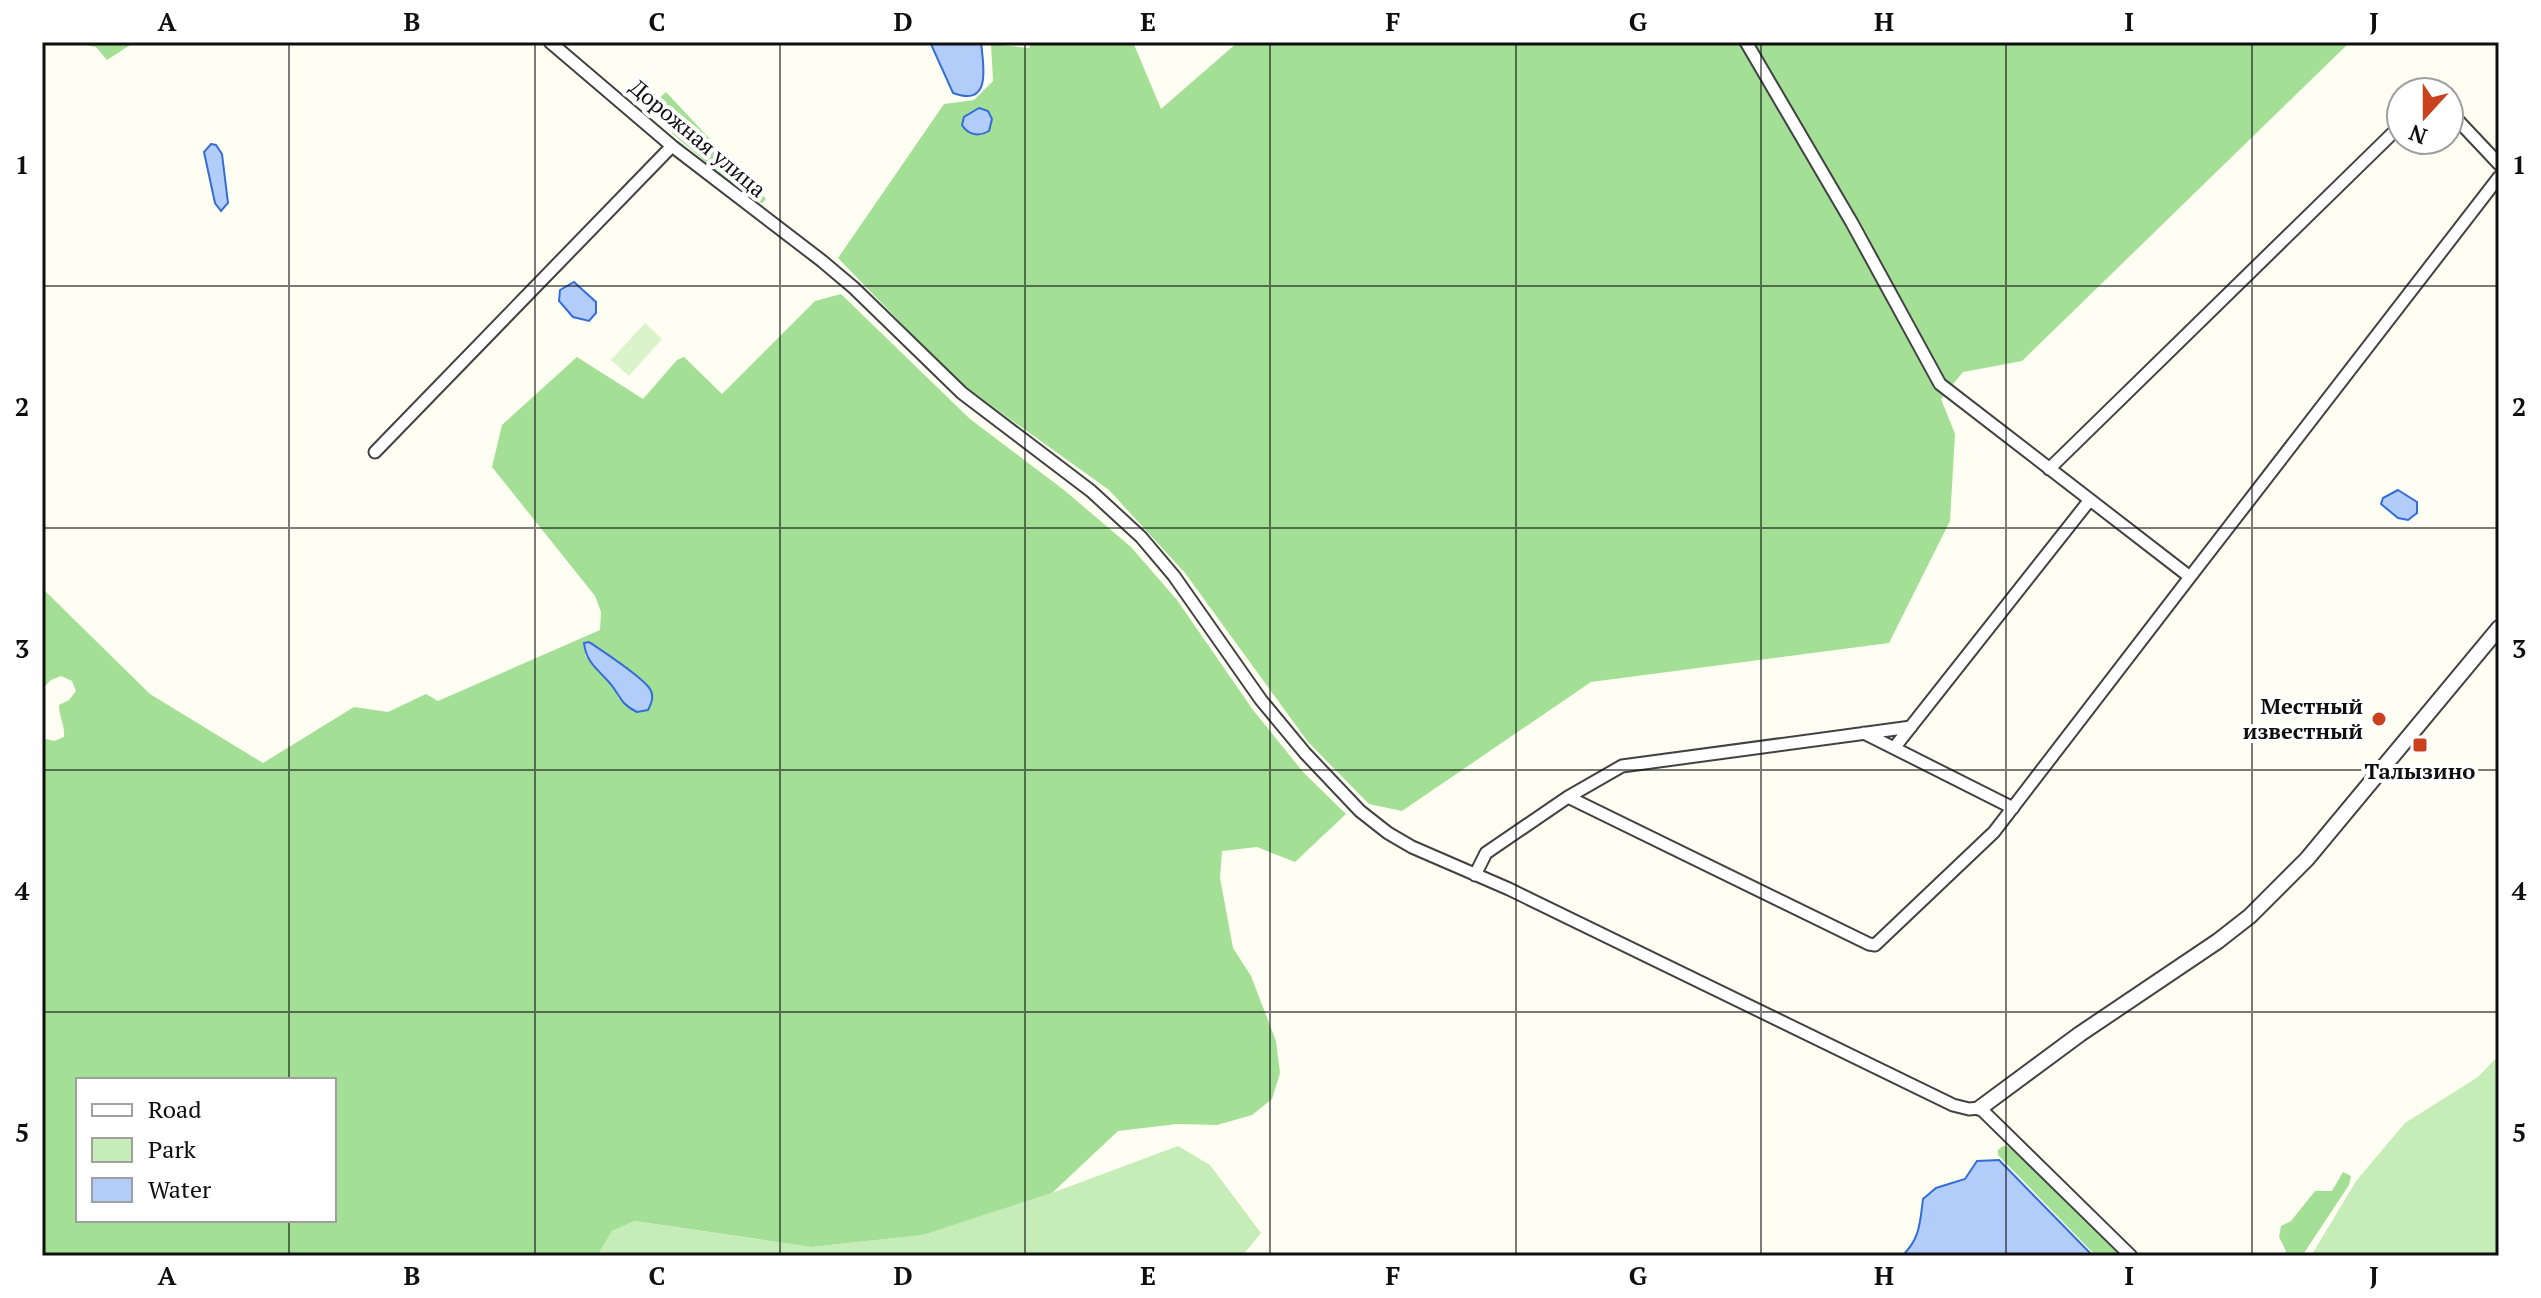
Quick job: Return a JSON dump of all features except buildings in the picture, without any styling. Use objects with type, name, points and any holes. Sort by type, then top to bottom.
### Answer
[{"type":"street","name":"Дорожная улица","points":[[550,42],[672,146],[822,261],[962,393],[1091,491],[1141,537],[1174,576],[1261,700],[1305,753],[1360,811],[1388,833],[1953,1105],[1980,1108]]},
{"type":"street","points":[[1746,42],[1852,223],[1940,384],[2190,577]]},
{"type":"street","points":[[2465,128],[2499,164]]},
{"type":"street","points":[[2049,469],[2385,141]]},
{"type":"street","points":[[375,452],[672,146]]},
{"type":"street","points":[[1568,797],[1875,945],[1994,832],[2499,177]]},
{"type":"street","points":[[1894,748],[2089,501]]},
{"type":"street","points":[[2131,1256],[1980,1108],[2250,916],[2307,859],[2499,628]]},
{"type":"street","points":[[1475,875],[1486,853],[1568,797],[1622,766],[1911,727]]},
{"type":"street","points":[[1864,733],[2013,808]]},
{"type":"green space","points":[[70,42],[135,42],[107,60],[96,47]]},
{"type":"green space","points":[[1033,42],[1133,42],[1161,109],[1238,42],[2350,42],[2022,361],[1963,372],[1941,399],[1955,434],[1950,521],[1889,643],[1591,682],[1402,811],[1369,804],[1308,742],[1185,573],[1109,490],[957,381],[838,258],[944,104],[974,100],[993,81],[991,44],[1029,48]],"holes":[[[979,108],[980,134],[968,132],[967,114]]]},
{"type":"green space","points":[[666,92],[766,199],[762,203],[752,201],[651,112],[655,102]]},
{"type":"green space","points":[[841,294],[970,419],[1064,490],[1131,547],[1177,600],[1253,710],[1303,772],[1346,814],[1295,862],[1257,847],[1222,851],[1220,878],[1233,948],[1251,976],[1276,1041],[1280,1073],[1272,1099],[1252,1115],[1217,1125],[1177,1124],[1118,1131],[1052,1193],[923,1235],[811,1247],[634,1221],[612,1231],[597,1256],[42,1256],[42,738],[54,741],[64,737],[59,705],[69,700],[76,691],[72,681],[61,676],[42,689],[42,588],[150,694],[263,763],[354,707],[388,712],[426,694],[438,701],[600,630],[601,612],[595,596],[492,467],[502,425],[577,357],[643,399],[677,360],[684,357],[722,394],[815,301]],"holes":[[[589,642],[635,675],[619,699],[585,655]]]},
{"type":"green space","points":[[645,323],[662,339],[629,376],[611,360]]},
{"type":"green space","points":[[2499,1055],[2499,1256],[2311,1256],[2356,1181],[2405,1123],[2478,1077]]},
{"type":"green space","points":[[1178,1146],[1210,1165],[1261,1233],[1242,1256],[597,1256],[612,1231],[633,1221],[811,1247],[923,1235],[1052,1193]]},
{"type":"green space","points":[[2003,1146],[2012,1147],[2122,1256],[2096,1256],[1998,1155],[1998,1150]]},
{"type":"green space","points":[[2343,1172],[2351,1176],[2349,1185],[2302,1256],[2285,1256],[2286,1251],[2279,1237],[2281,1226],[2291,1221],[2315,1191],[2332,1191]]},
{"type":"water","points":[[930,42],[981,42],[983,81],[975,94],[966,96],[953,93]]},
{"type":"water","points":[[979,108],[988,111],[992,119],[989,131],[974,134],[962,125],[964,117]]},
{"type":"water","points":[[211,144],[216,145],[222,154],[228,203],[221,211],[215,203],[204,152]]},
{"type":"water","points":[[574,282],[596,302],[596,313],[589,321],[573,317],[559,301],[560,290]]},
{"type":"water","points":[[2398,490],[2417,502],[2417,513],[2408,520],[2398,518],[2381,504],[2383,498]]},
{"type":"water","points":[[589,642],[648,686],[652,696],[648,710],[637,712],[623,701],[589,659],[584,643]]},
{"type":"water","points":[[1999,1160],[2093,1256],[1902,1256],[1916,1237],[1923,1199],[1936,1188],[1965,1179],[1977,1161]]},
{"type":"place","name":"Местный известный","points":[[2379,719]]},
{"type":"place","name":"Талызино","points":[[2420,745]]}]
